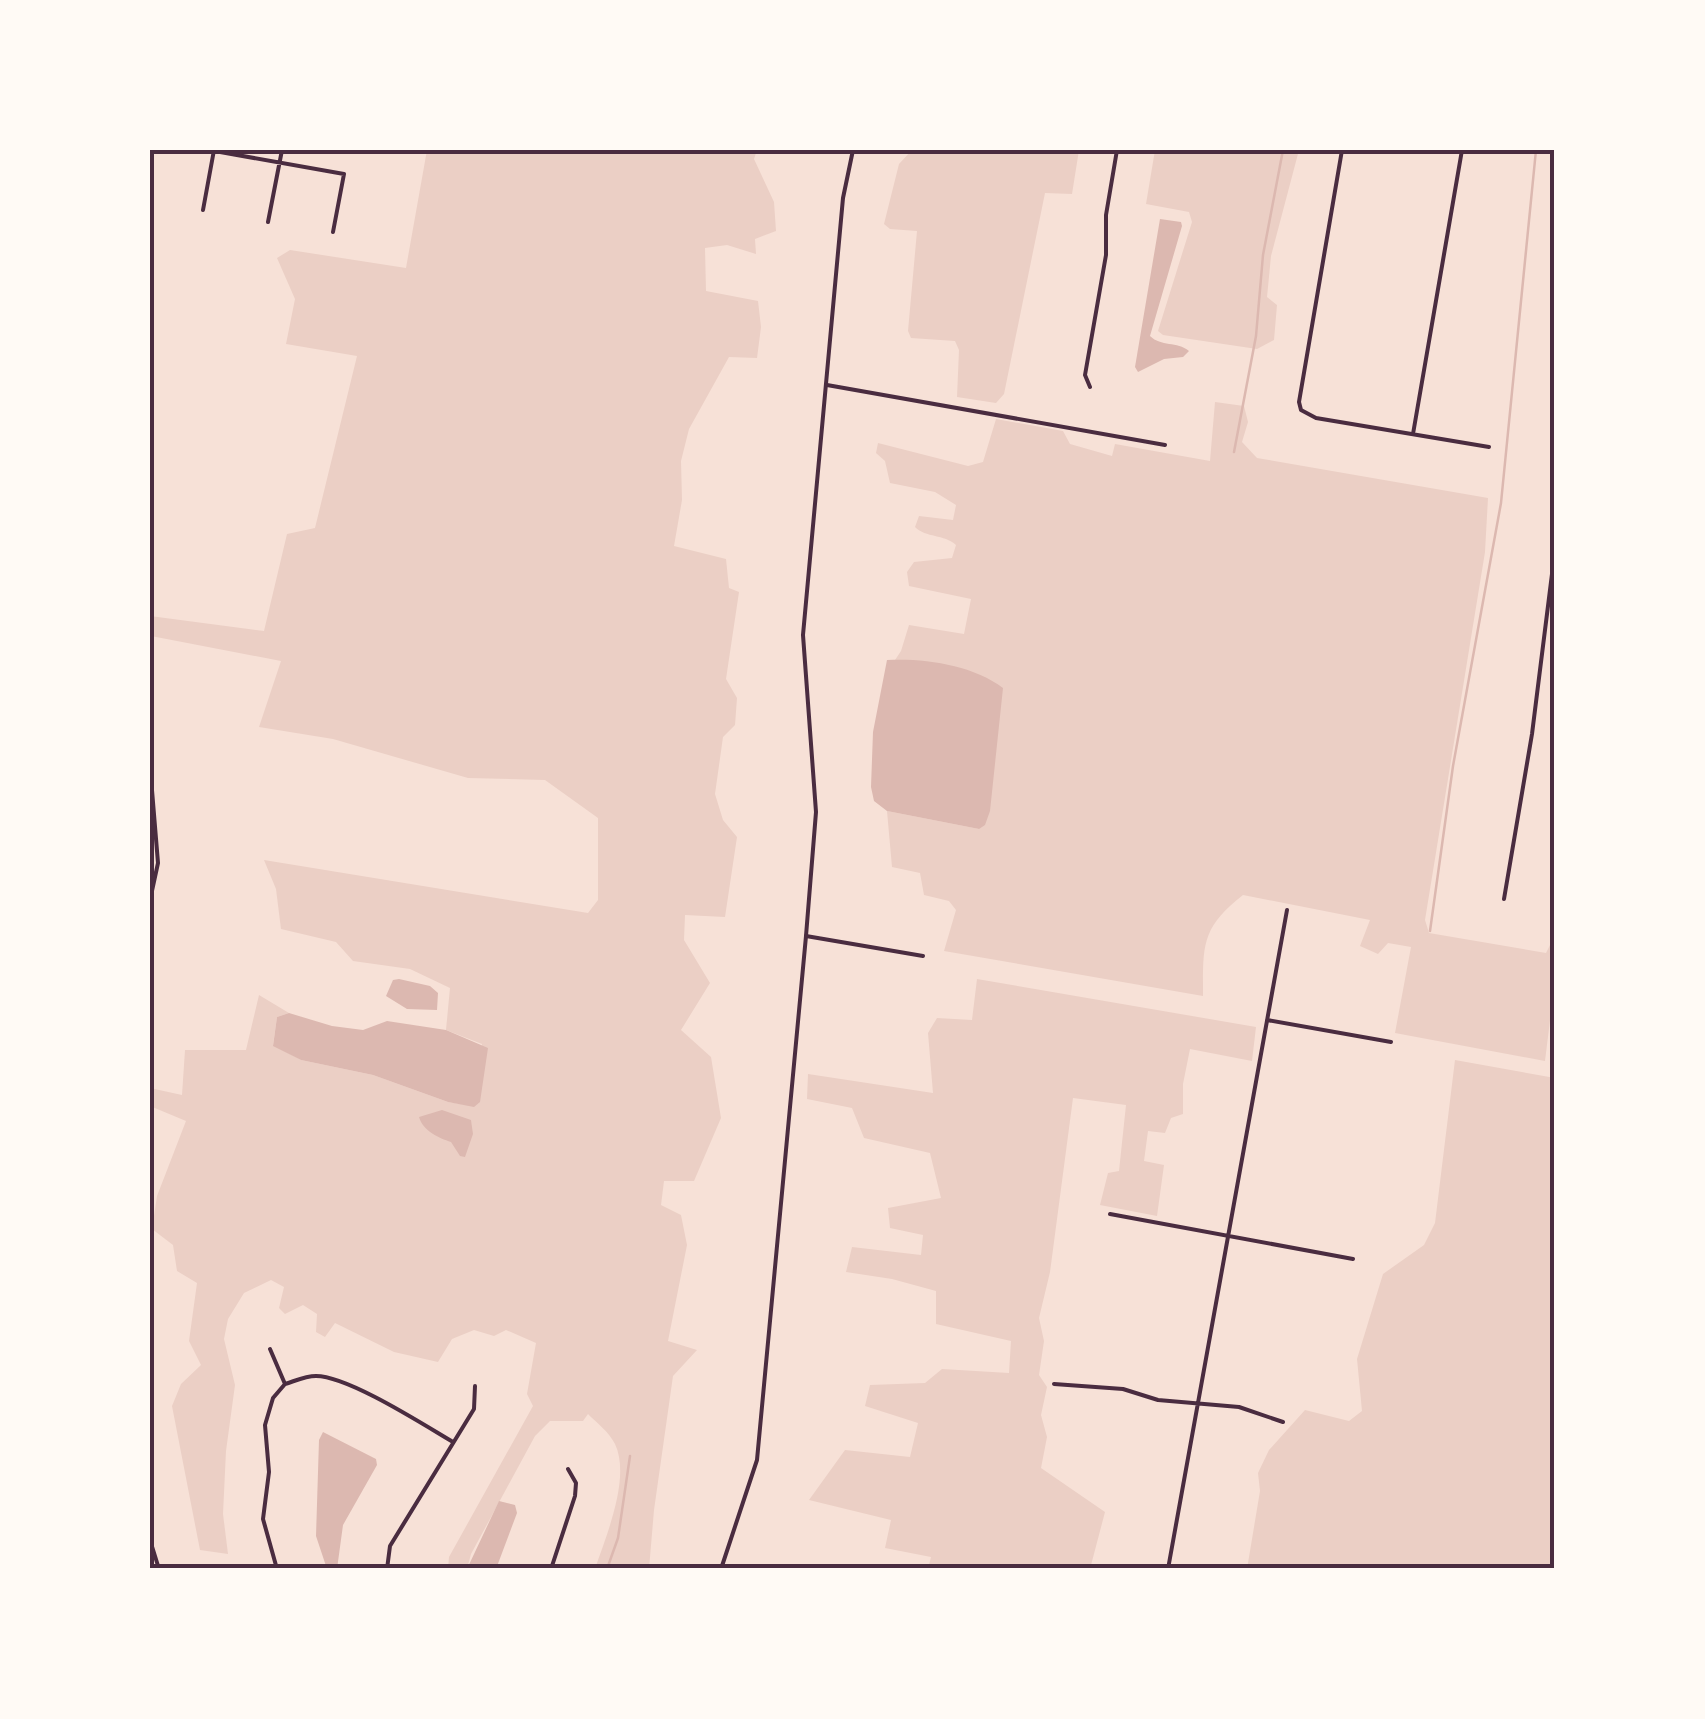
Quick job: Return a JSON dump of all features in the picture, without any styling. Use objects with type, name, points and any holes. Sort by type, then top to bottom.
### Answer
[{"type":"street","points":[[203,210],[213,150],[344,174],[333,232]]},
{"type":"street","points":[[268,222],[282,150]]},
{"type":"street","points":[[721,1569],[757,1460],[806,936],[816,812],[803,635],[843,198],[853,150]]},
{"type":"street","points":[[1090,388],[1085,375],[1106,255],[1106,214],[1117,150]]},
{"type":"street","points":[[1342,150],[1299,402],[1302,410],[1316,418],[1488,447]]},
{"type":"street","points":[[1414,434],[1462,150]]},
{"type":"street","points":[[827,386],[1166,445]]},
{"type":"street","points":[[1504,899],[1532,734],[1555,550]]},
{"type":"street","points":[[150,766],[158,863],[150,900]]},
{"type":"street","points":[[1168,1569],[1287,910]]},
{"type":"street","points":[[806,936],[923,956]]},
{"type":"street","points":[[1266,1020],[1391,1042]]},
{"type":"street","points":[[1110,1214],[1353,1259]]},
{"type":"street","points":[[270,1349],[285,1384]]},
{"type":"street","points":[[277,1569],[263,1519],[269,1472],[265,1425],[273,1398],[285,1384],[304,1378],[326,1378],[382,1401],[453,1442]]},
{"type":"street","points":[[1054,1384],[1123,1389],[1158,1400],[1239,1408],[1283,1422]]},
{"type":"street","points":[[387,1569],[390,1546],[474,1409],[475,1386]]},
{"type":"street","points":[[551,1569],[574,1496],[576,1483],[568,1469]]},
{"type":"street","points":[[150,1540],[159,1569]]},
{"type":"shaded area","points":[[427,150],[757,150],[754,159],[774,202],[776,231],[755,239],[756,254],[727,245],[705,248],[706,291],[758,301],[761,327],[757,358],[729,357],[689,429],[681,461],[682,500],[674,546],[726,559],[729,588],[739,592],[726,679],[737,698],[735,725],[723,737],[715,794],[723,820],[737,837],[725,917],[685,915],[684,940],[710,983],[681,1030],[711,1057],[721,1118],[694,1181],[664,1181],[661,1205],[681,1215],[687,1245],[668,1341],[697,1350],[673,1376],[649,1569],[595,1569],[615,1507],[620,1473],[615,1444],[588,1414],[583,1421],[550,1421],[535,1436],[471,1554],[467,1569],[448,1569],[449,1557],[533,1406],[527,1394],[536,1343],[506,1330],[494,1336],[474,1330],[452,1339],[438,1362],[394,1352],[335,1323],[325,1337],[316,1332],[317,1314],[303,1305],[285,1314],[279,1308],[284,1287],[271,1280],[244,1293],[228,1319],[224,1339],[235,1385],[223,1514],[228,1554],[200,1550],[172,1406],[181,1384],[201,1365],[189,1341],[197,1283],[177,1271],[173,1245],[152,1229],[157,1196],[186,1121],[150,1106],[150,1088],[182,1095],[185,1050],[246,1050],[259,995],[289,1013],[277,1017],[273,1045],[301,1060],[373,1075],[448,1102],[474,1106],[482,1044],[446,1030],[450,988],[410,969],[353,961],[336,942],[281,929],[276,889],[264,860],[588,913],[598,900],[598,818],[545,780],[468,778],[333,739],[259,727],[281,661],[151,636],[150,616],[264,631],[287,534],[315,528],[357,356],[286,344],[295,299],[277,258],[290,250],[406,268]]},
{"type":"shaded area","points":[[912,150],[1079,150],[1072,194],[1045,193],[1004,394],[996,403],[957,397],[959,350],[955,341],[911,338],[908,331],[917,231],[890,229],[884,224],[899,164]]},
{"type":"shaded area","points":[[1155,150],[1299,150],[1271,256],[1267,297],[1277,305],[1274,340],[1257,349],[1163,335],[1158,331],[1192,222],[1189,212],[1146,204]]},
{"type":"shaded area","points":[[1160,219],[1181,222],[1182,226],[1150,336],[1189,351],[1183,357],[1164,359],[1138,372],[1135,367]]},
{"type":"shaded area","points":[[1215,402],[1244,406],[1248,422],[1242,442],[1257,458],[1488,498],[1485,552],[1425,920],[1429,933],[1546,953],[1555,935],[1555,980],[1545,1061],[1395,1033],[1411,947],[1388,943],[1378,954],[1360,946],[1370,920],[1243,895],[1219,918],[1207,939],[1203,996],[944,951],[956,910],[949,901],[924,895],[920,873],[892,867],[887,811],[979,829],[931,664],[895,660],[909,625],[964,634],[971,599],[909,586],[907,572],[914,562],[952,558],[956,545],[915,527],[919,516],[953,520],[956,505],[935,492],[890,483],[885,461],[876,453],[878,443],[968,466],[983,462],[996,419],[1063,431],[1070,444],[1112,456],[1115,444],[1210,461]]},
{"type":"shaded area","points":[[887,660],[948,665],[978,674],[1003,688],[990,811],[985,825],[979,829],[887,811],[874,801],[873,732]]},
{"type":"shaded area","points":[[977,979],[1256,1027],[1252,1061],[1190,1049],[1183,1084],[1183,1114],[1171,1118],[1165,1133],[1148,1131],[1144,1161],[1164,1165],[1157,1216],[1100,1205],[1108,1173],[1119,1171],[1126,1105],[1073,1098],[1050,1272],[1039,1318],[1044,1341],[1039,1375],[1047,1387],[1041,1415],[1047,1437],[1041,1468],[1105,1512],[1090,1569],[928,1569],[931,1557],[885,1548],[891,1520],[809,1500],[845,1450],[910,1457],[918,1423],[865,1406],[870,1385],[925,1383],[942,1369],[1009,1373],[1011,1341],[936,1324],[936,1291],[846,1272],[852,1247],[921,1255],[923,1235],[890,1228],[888,1208],[941,1198],[930,1153],[864,1138],[852,1108],[807,1099],[808,1074],[933,1093],[928,1033],[937,1018],[972,1020]]},
{"type":"shaded area","points":[[393,980],[430,986],[438,993],[437,1010],[407,1009],[386,996]]},
{"type":"shaded area","points":[[289,1013],[332,1026],[363,1030],[387,1021],[446,1030],[488,1048],[480,1102],[474,1107],[448,1102],[373,1075],[301,1060],[273,1046],[277,1017]]},
{"type":"shaded area","points":[[1455,1060],[1555,1078],[1555,1569],[1247,1569],[1260,1491],[1258,1473],[1269,1450],[1305,1410],[1349,1421],[1362,1411],[1357,1359],[1383,1274],[1424,1245],[1435,1223]]},
{"type":"shaded area","points":[[442,1110],[471,1120],[473,1134],[465,1157],[451,1142],[432,1133],[421,1122],[419,1117]]},
{"type":"shaded area","points":[[323,1432],[376,1459],[377,1465],[343,1525],[337,1569],[327,1569],[316,1536],[319,1440]]},
{"type":"shaded area","points":[[499,1501],[515,1505],[517,1513],[496,1569],[467,1569]]},
{"type":"waterway","points":[[1234,452],[1256,336],[1263,255],[1283,150]]},
{"type":"waterway","points":[[1430,931],[1453,766],[1501,503],[1536,150]]},
{"type":"waterway","points":[[607,1569],[618,1538],[630,1456]]}]
